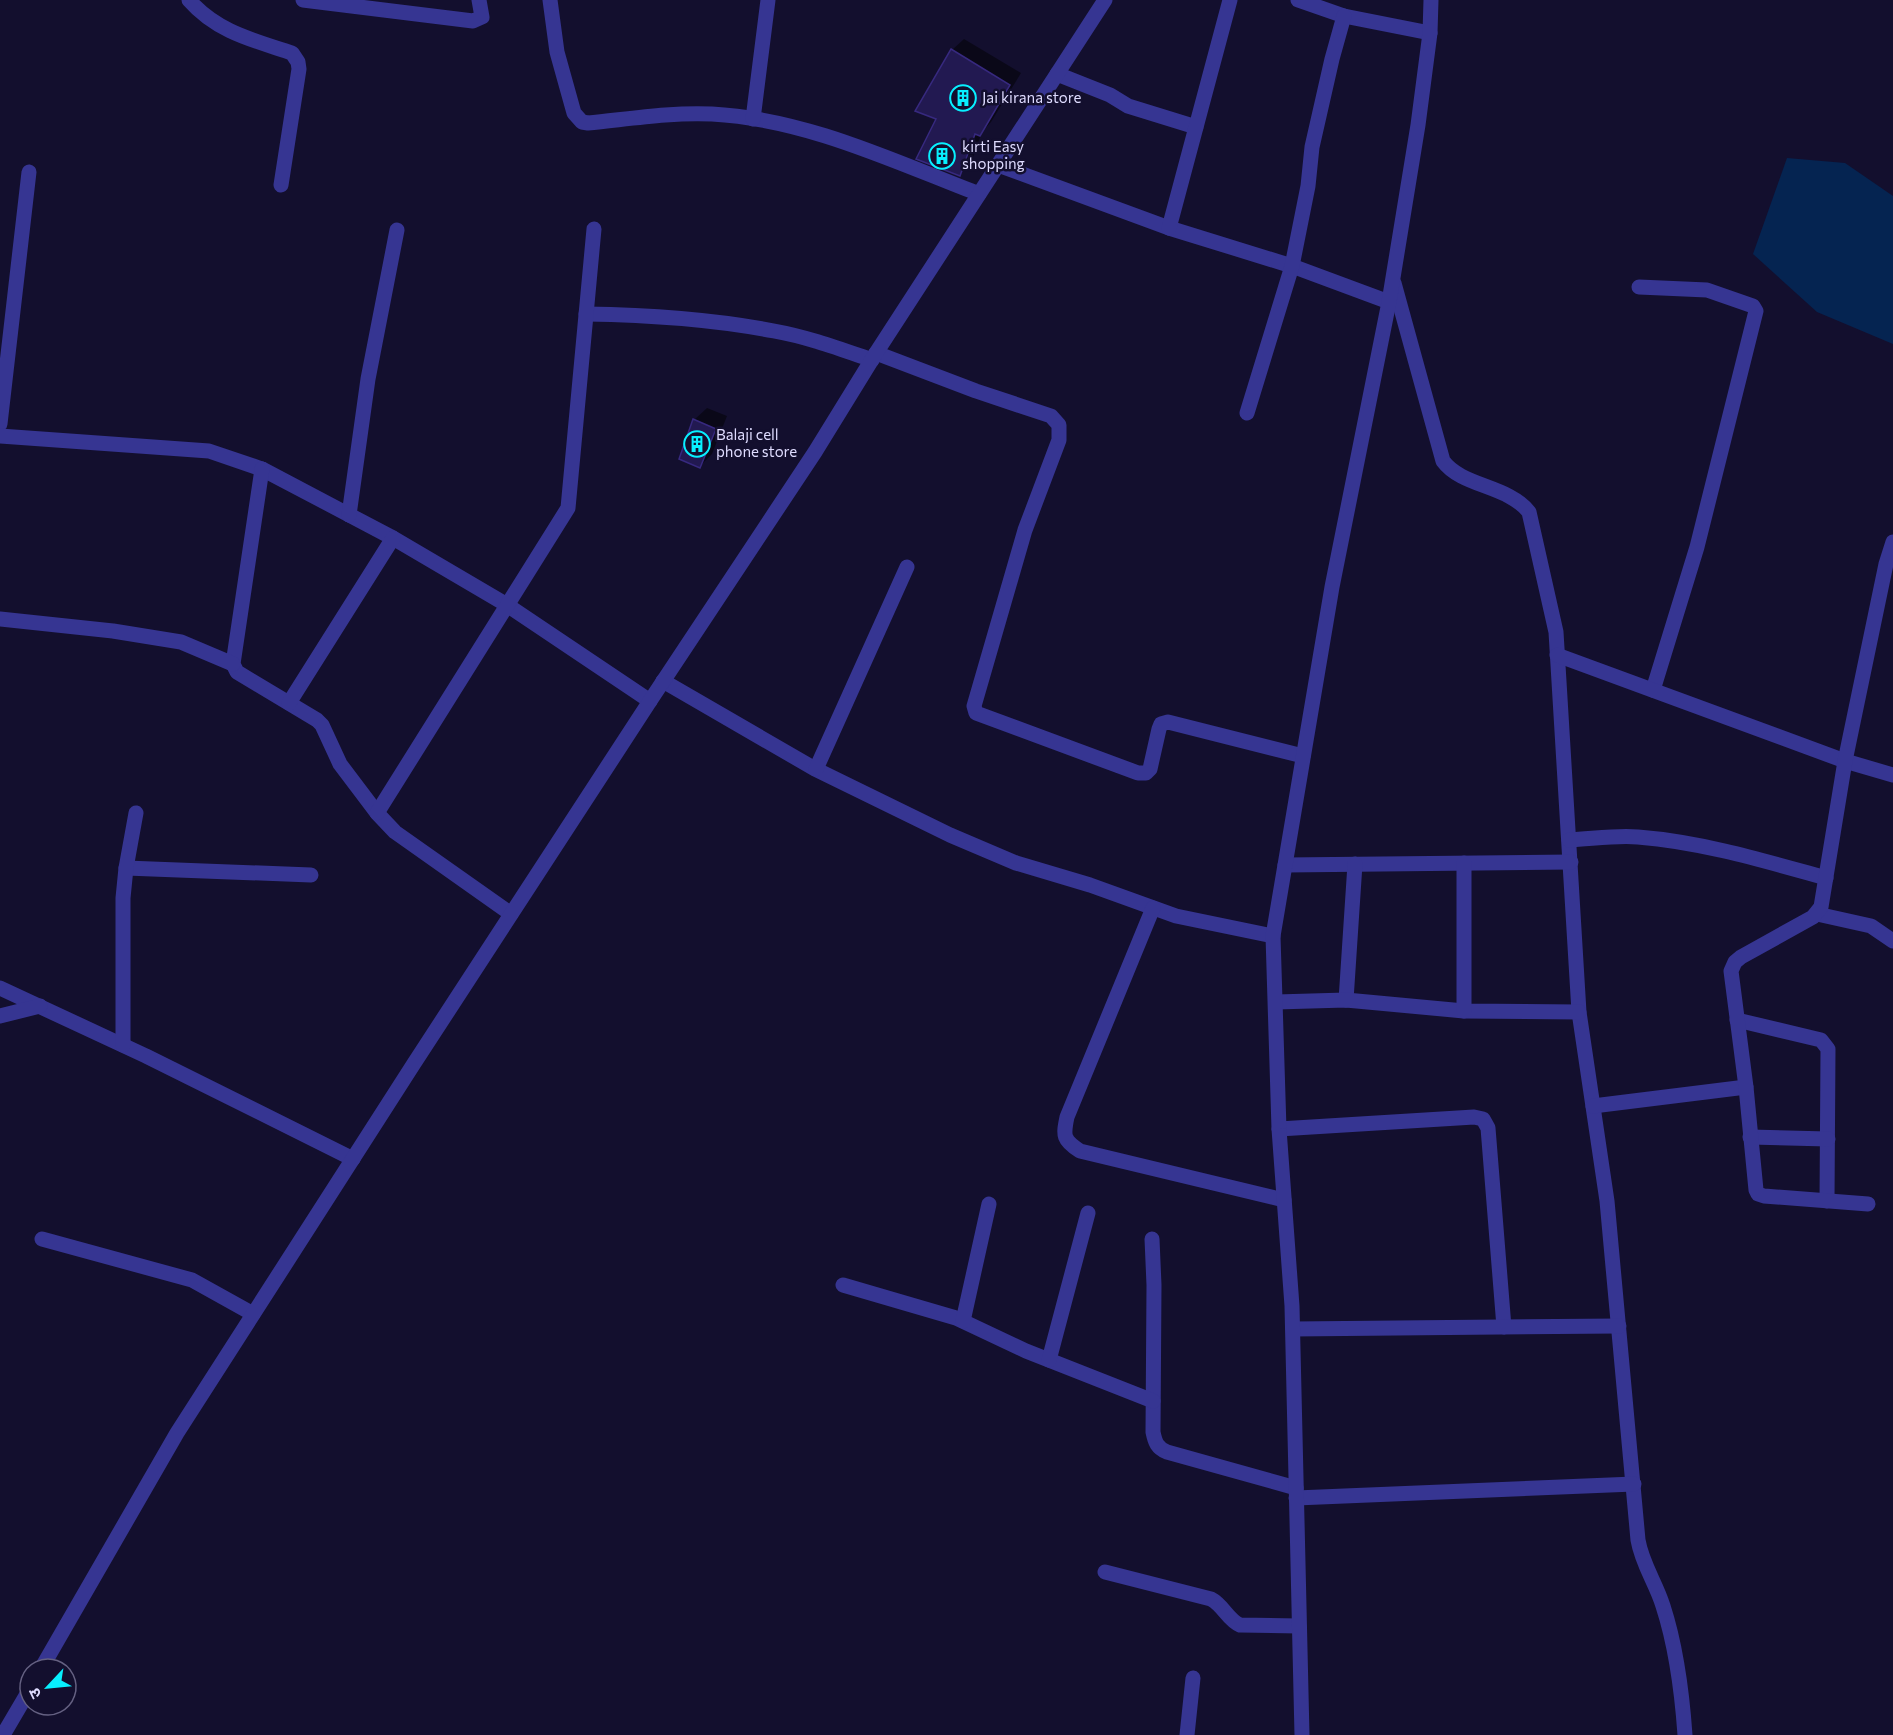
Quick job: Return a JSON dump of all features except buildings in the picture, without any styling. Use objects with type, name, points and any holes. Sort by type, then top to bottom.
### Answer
[{"type":"street","points":[[189,0],[202,15],[221,27],[292,53],[298,62],[299,69],[281,185]]},
{"type":"street","points":[[303,0],[473,21],[482,17],[479,0]]},
{"type":"street","points":[[550,0],[557,52],[574,113],[582,122],[685,114],[753,118],[830,137],[979,194]]},
{"type":"street","points":[[753,118],[768,0]]},
{"type":"street","points":[[48,1657],[177,1433],[663,681],[815,452],[874,356],[1105,0]]},
{"type":"street","points":[[1169,228],[1230,0]]},
{"type":"street","points":[[1298,0],[1344,16],[1430,33]]},
{"type":"street","points":[[1302,1735],[1293,1329],[1279,1129],[1273,936],[1332,587],[1389,302],[1418,125],[1430,33],[1431,0]]},
{"type":"street","points":[[1247,413],[1292,266],[1308,186],[1312,147],[1344,16]]},
{"type":"street","points":[[1057,74],[1110,95],[1128,106],[1196,127]]},
{"type":"street","points":[[998,165],[1169,228],[1292,266],[1389,302]]},
{"type":"street","points":[[0,424],[29,172]]},
{"type":"street","points":[[377,813],[568,508],[594,229]]},
{"type":"street","points":[[349,515],[368,380],[397,230]]},
{"type":"street","points":[[1393,278],[1443,461],[1455,472],[1515,499],[1529,512],[1556,632],[1579,1012],[1607,1201],[1641,1556],[1669,1624],[1683,1708],[1685,1735]]},
{"type":"street","points":[[1639,287],[1707,290],[1753,306],[1756,311],[1697,547],[1653,690]]},
{"type":"street","points":[[586,314],[651,315],[714,321],[776,331],[874,356],[1051,416],[1059,425],[1059,440],[1025,530],[974,706],[976,713],[1138,773],[1146,773],[1150,769],[1159,729],[1161,724],[1168,722],[1304,756]]},
{"type":"street","points":[[0,436],[209,451],[262,469],[393,538],[507,605],[650,701]]},
{"type":"street","points":[[262,469],[233,664],[237,672],[320,722],[340,764],[377,813],[395,832],[511,915]]},
{"type":"street","points":[[288,703],[393,538]]},
{"type":"street","points":[[1868,1204],[1758,1194],[1731,971],[1735,962],[1741,957],[1817,914],[1821,908],[1845,761],[1886,564],[1893,542]]},
{"type":"street","points":[[816,769],[907,567]]},
{"type":"street","points":[[0,619],[112,631],[181,642],[233,664]]},
{"type":"street","points":[[1557,655],[1845,761],[1893,775]]},
{"type":"street","points":[[663,681],[816,769],[950,835],[1005,858],[1176,916],[1273,936]]},
{"type":"street","points":[[123,1045],[122,943],[126,868],[136,813]]},
{"type":"street","points":[[1569,840],[1628,837],[1655,839],[1722,850],[1826,878]]},
{"type":"street","points":[[1285,865],[1571,862]]},
{"type":"street","points":[[1346,1000],[1355,864]]},
{"type":"street","points":[[1464,864],[1464,1011]]},
{"type":"street","points":[[126,868],[311,875]]},
{"type":"street","points":[[1153,908],[1067,1117],[1064,1134],[1068,1144],[1080,1151],[1284,1200]]},
{"type":"street","points":[[1817,914],[1871,926],[1893,941]]},
{"type":"street","points":[[0,988],[123,1045],[353,1159]]},
{"type":"street","points":[[1276,1002],[1346,1000],[1464,1011],[1579,1012]]},
{"type":"street","points":[[0,1016],[40,1006]]},
{"type":"street","points":[[1737,1020],[1826,1043],[1828,1049],[1827,1201]]},
{"type":"street","points":[[1593,1106],[1746,1087]]},
{"type":"street","points":[[1279,1129],[1474,1117],[1483,1119],[1488,1128],[1504,1327]]},
{"type":"street","points":[[1750,1137],[1828,1139]]},
{"type":"street","points":[[963,1321],[989,1204]]},
{"type":"street","points":[[1049,1360],[1088,1213]]},
{"type":"street","points":[[42,1239],[192,1280],[253,1314]]},
{"type":"street","points":[[1152,1239],[1154,1440],[1160,1449],[1296,1493],[1634,1485]]},
{"type":"street","points":[[843,1285],[963,1321],[1026,1351],[1153,1401]]},
{"type":"street","points":[[1293,1329],[1619,1326]]},
{"type":"street","points":[[1105,1572],[1211,1599],[1235,1623],[1240,1625],[1299,1626]]},
{"type":"street","points":[[1187,1735],[1193,1678]]},
{"type":"street","points":[[3,1735],[18,1709]]},
{"type":"water","points":[[1787,158],[1845,163],[1893,196],[1893,344],[1817,312],[1753,254]]},
{"type":"place","name":"Jai kirana store","points":[[963,98]]},
{"type":"place","name":"kirti Easy shopping","points":[[942,156]]},
{"type":"place","name":"Balaji cell phone store","points":[[697,444]]}]
